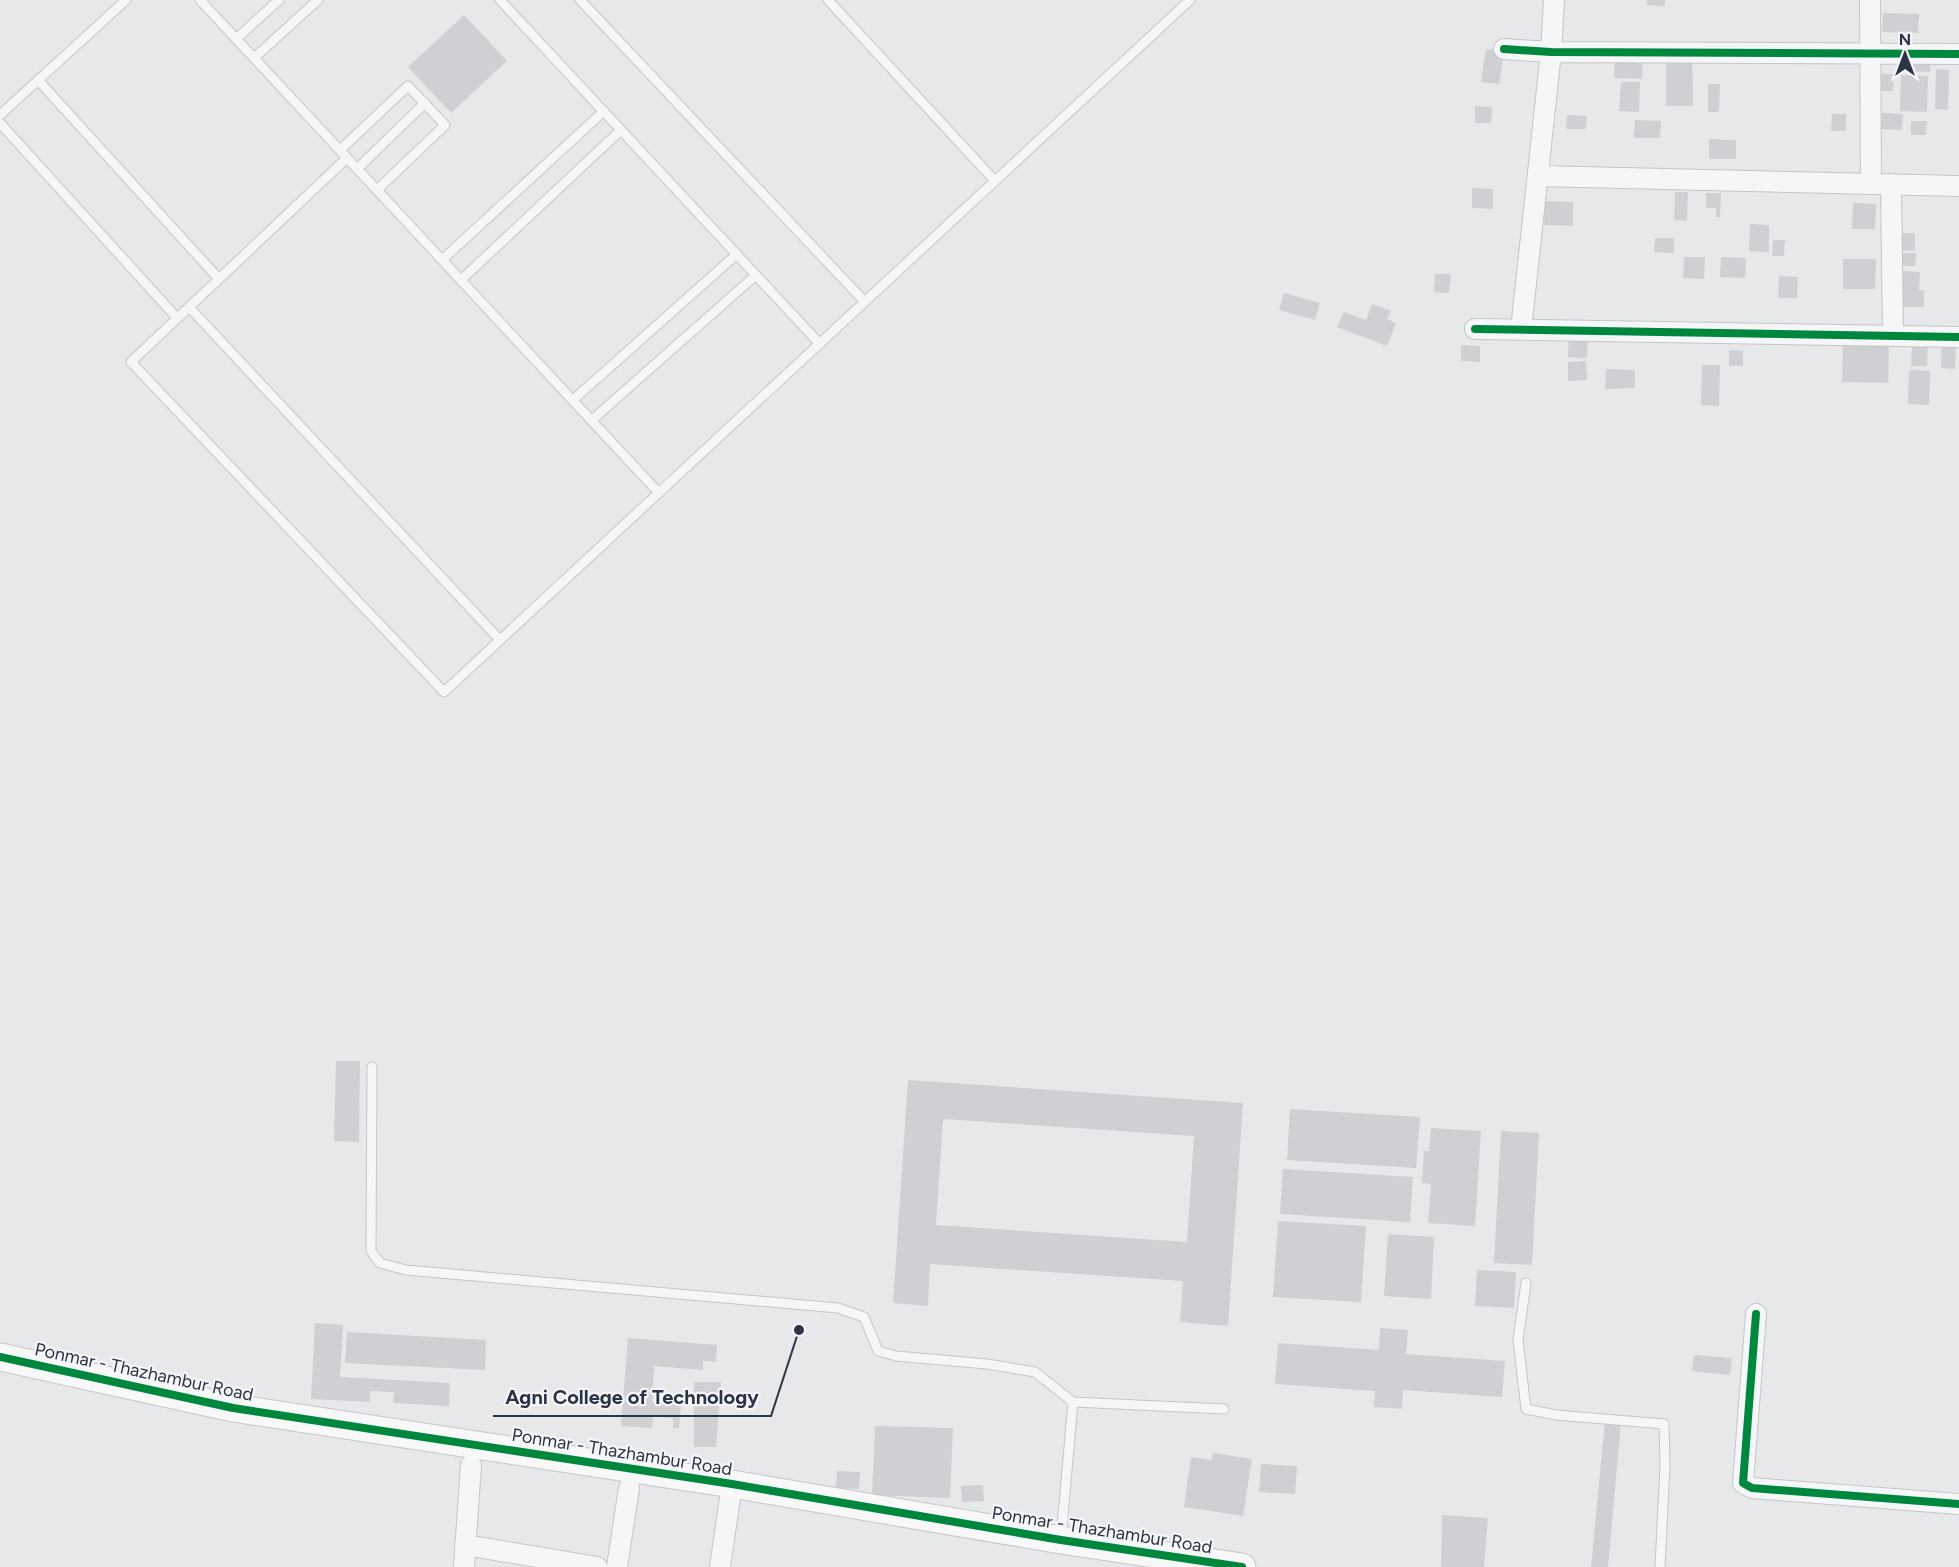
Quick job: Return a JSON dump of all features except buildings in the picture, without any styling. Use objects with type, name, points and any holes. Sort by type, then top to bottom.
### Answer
[{"type":"street","points":[[1521,330],[1551,52],[1554,0]]},
{"type":"street","points":[[1870,0],[1871,183]]},
{"type":"street","points":[[1504,49],[1551,52],[1959,54]]},
{"type":"street","points":[[1538,176],[1959,186]]},
{"type":"street","points":[[1891,184],[1893,336]]},
{"type":"street","points":[[1475,329],[1959,337]]},
{"type":"street","points":[[1756,1314],[1743,1482],[1752,1488],[1959,1504]]},
{"type":"street","name":"Ponmar - Thazhambur Road","points":[[0,1357],[234,1408],[732,1484],[1061,1540],[1242,1567]]},
{"type":"street","points":[[464,1567],[471,1465]]},
{"type":"street","points":[[720,1567],[732,1484]]},
{"type":"street","points":[[617,1567],[629,1488]]},
{"type":"street","points":[[465,1545],[529,1561],[597,1567]]},
{"type":"lane","points":[[0,115],[126,0]]},
{"type":"lane","points":[[200,0],[659,493]]},
{"type":"lane","points":[[236,39],[279,0]]},
{"type":"lane","points":[[254,58],[318,0]]},
{"type":"lane","points":[[500,0],[820,344]]},
{"type":"lane","points":[[580,0],[864,302]]},
{"type":"lane","points":[[828,0],[995,181]]},
{"type":"lane","points":[[377,190],[445,125],[408,86],[219,279],[131,362],[444,692],[1190,0]]},
{"type":"lane","points":[[38,80],[219,279]]},
{"type":"lane","points":[[357,168],[425,103]]},
{"type":"lane","points":[[442,260],[604,111]]},
{"type":"lane","points":[[0,123],[177,318]]},
{"type":"lane","points":[[461,280],[621,130]]},
{"type":"lane","points":[[573,400],[737,254]]},
{"type":"lane","points":[[592,420],[756,275]]},
{"type":"lane","points":[[189,307],[500,640]]},
{"type":"lane","points":[[372,1067],[371,1251],[380,1263],[406,1270],[838,1308],[864,1317],[878,1351],[896,1356],[987,1364],[1035,1372],[1073,1402],[1224,1409]]},
{"type":"lane","points":[[1526,1283],[1518,1340],[1526,1409],[1556,1415],[1665,1424],[1660,1567]]},
{"type":"lane","points":[[1061,1540],[1073,1402]]},
{"type":"cycle path","points":[[1504,49],[1551,52],[1959,54]]},
{"type":"cycle path","points":[[1475,329],[1959,337]]},
{"type":"cycle path","points":[[1756,1314],[1743,1483],[1752,1488],[1959,1504]]},
{"type":"cycle path","points":[[0,1357],[233,1408],[732,1484],[1061,1540],[1242,1567]]},
{"type":"place","name":"Agni College of Technology","points":[[799,1330]]}]
